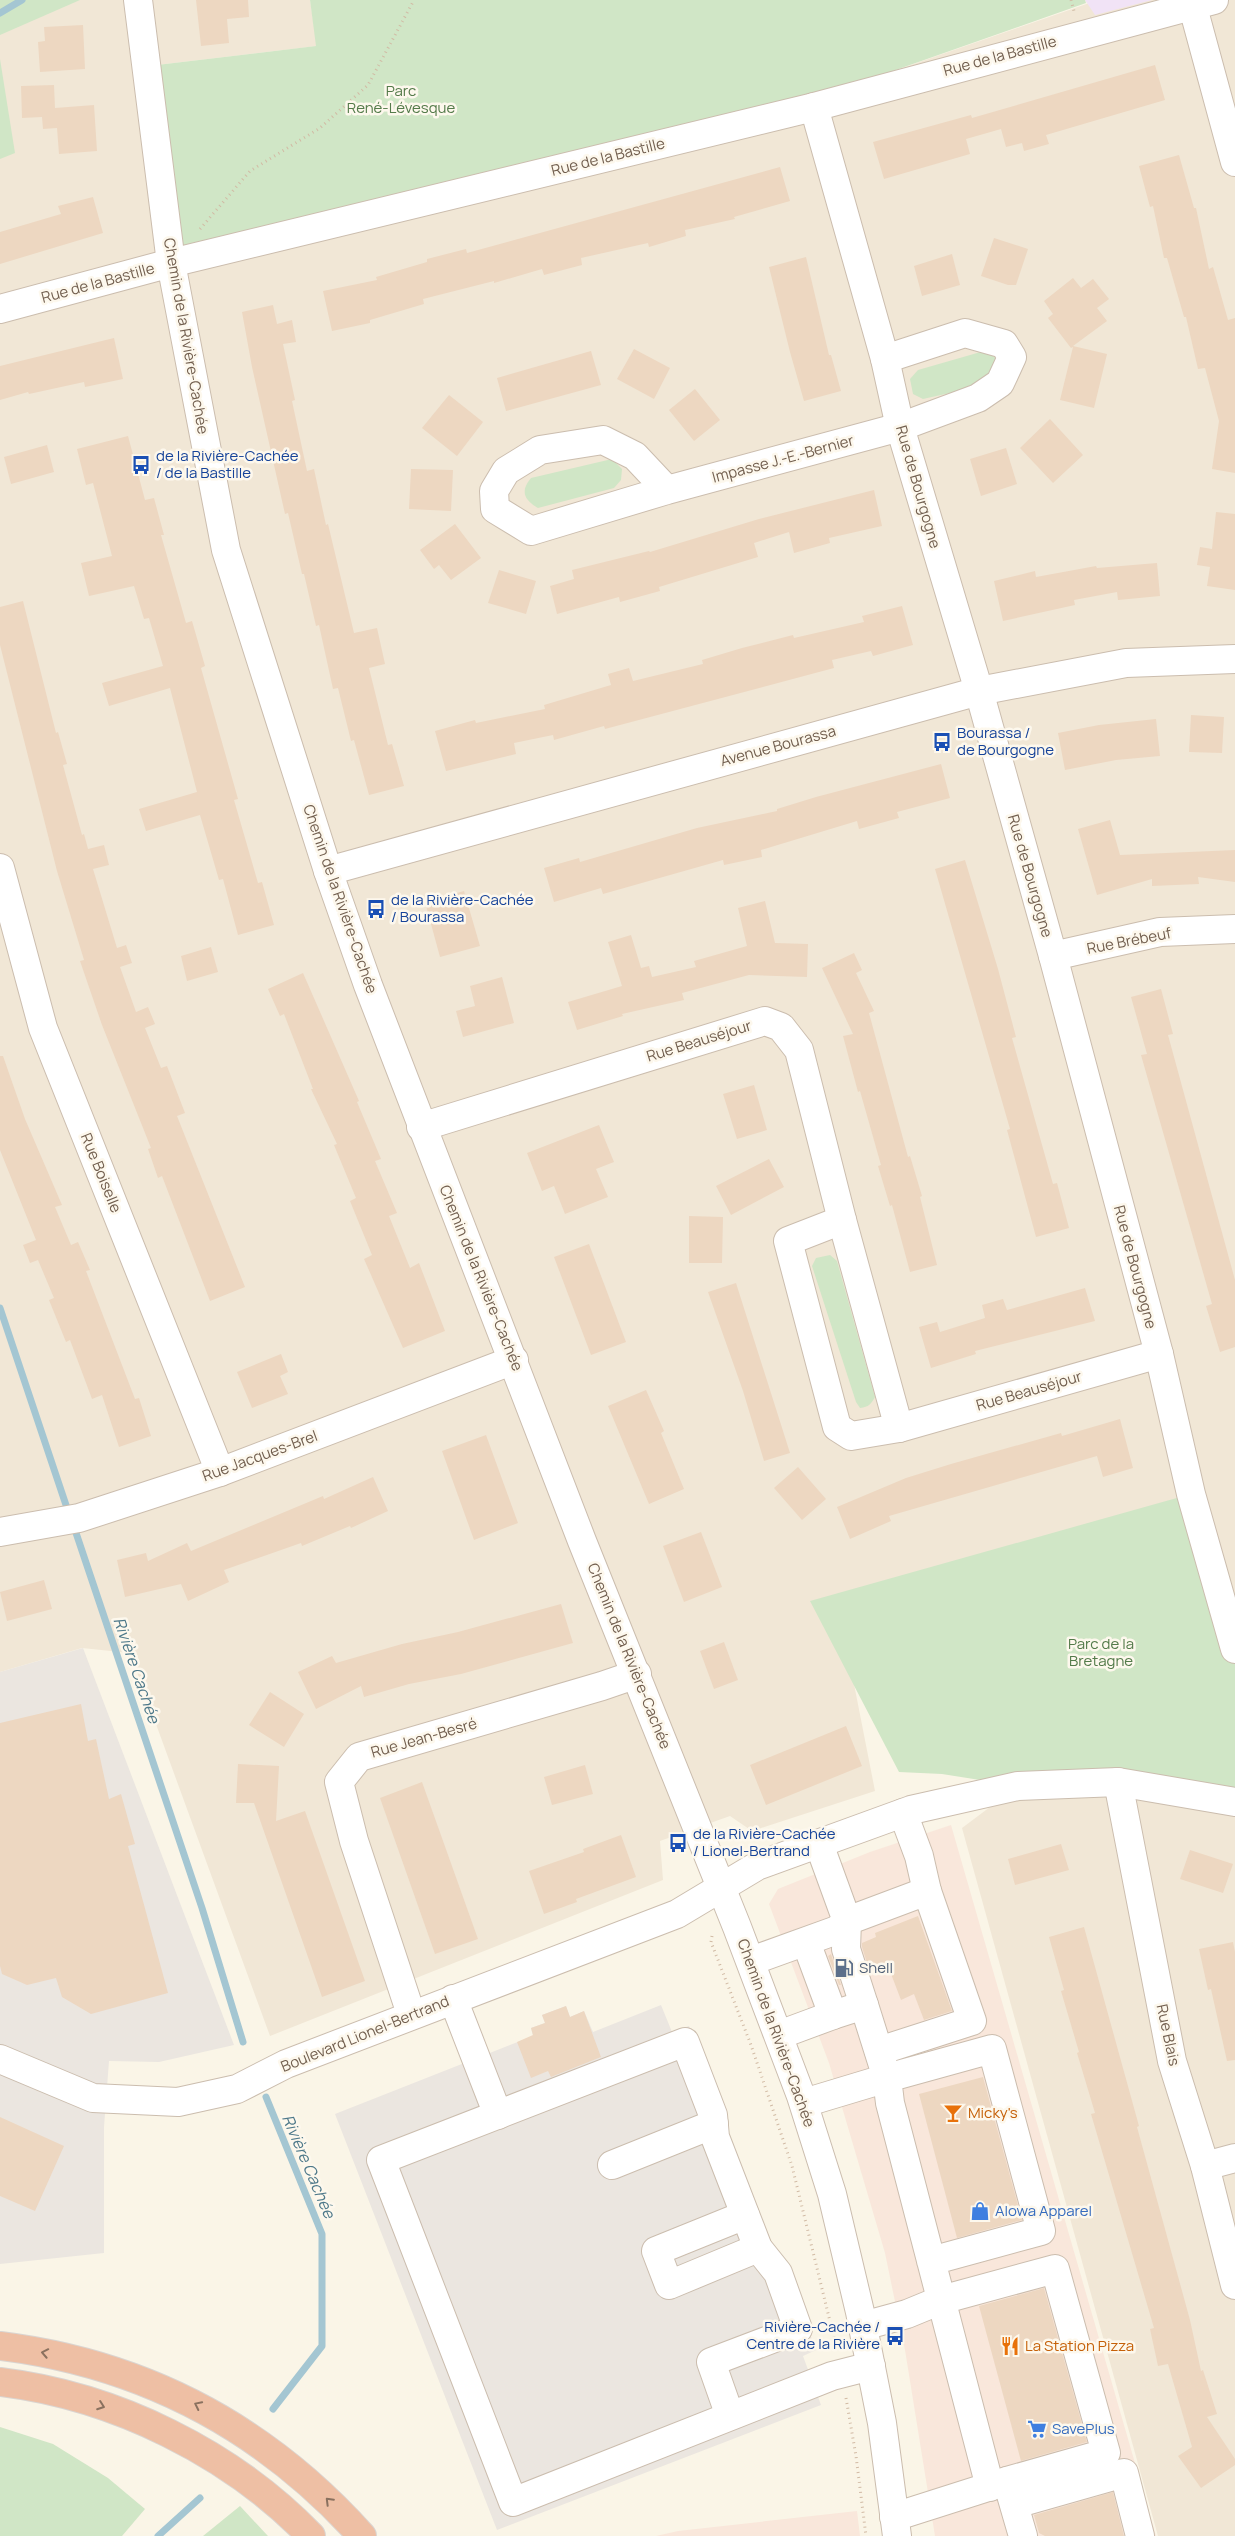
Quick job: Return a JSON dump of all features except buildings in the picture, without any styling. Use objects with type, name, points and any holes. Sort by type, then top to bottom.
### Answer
[{"type":"highway","points":[[0,2346],[47,2353],[116,2372],[205,2408],[260,2443],[317,2488],[362,2536]]},
{"type":"highway","points":[[0,2382],[55,2392],[88,2402],[179,2439],[243,2478],[278,2504],[311,2536]]},
{"type":"street","name":"Chemin de la Rivière-Cachée","points":[[138,0],[171,263],[226,550],[328,871],[421,1127],[514,1360],[582,1540],[751,1961],[804,2104],[832,2194],[863,2326],[871,2366],[895,2526]]},
{"type":"street","name":"Rue de la Bastille","points":[[0,309],[171,263],[814,107],[1199,2]]},
{"type":"street","points":[[1199,2],[1235,162]]},
{"type":"street","name":"Rue de Bourgogne","points":[[814,107],[885,359],[900,427],[979,691],[1053,956],[1158,1354],[1191,1494],[1235,1649]]},
{"type":"street","name":"Impasse J.-E.-Bernier","points":[[667,490],[635,456],[603,440],[540,450],[506,470],[494,491],[495,509],[531,531],[667,490],[900,427],[978,398],[1000,383],[1012,357],[1004,344],[966,333],[885,359]]},
{"type":"street","name":"Avenue Bourassa","points":[[328,871],[979,691],[1126,663],[1235,659]]},
{"type":"street","name":"Rue Boiselle","points":[[0,868],[43,1028],[220,1472]]},
{"type":"street","name":"Rue Brébeuf","points":[[1053,956],[1160,932],[1235,929]]},
{"type":"street","name":"Rue Beauséjour","points":[[421,1127],[765,1021],[781,1027],[799,1050],[842,1220],[899,1428]]},
{"type":"street","name":"Rue Beauséjour","points":[[842,1220],[788,1240],[836,1427],[852,1436],[899,1428],[1158,1354]]},
{"type":"street","name":"Rue Jacques-Brel","points":[[0,1532],[67,1520],[220,1472],[514,1360]]},
{"type":"street","name":"Rue Jean-Besré","points":[[411,2014],[354,1841],[339,1782],[359,1756],[602,1686],[637,1674]]},
{"type":"street","name":"Boulevard Lionel-Bertrand","points":[[0,2059],[92,2098],[178,2102],[237,2089],[286,2064],[411,2014],[677,1914],[757,1866],[903,1813],[956,1798],[1018,1786],[1118,1782],[1235,1802]]},
{"type":"street","name":"Rue Blais","points":[[1118,1782],[1172,2061],[1205,2166],[1235,2285]]},
{"type":"street","points":[[879,2051],[972,2022],[927,1891],[919,1856],[903,1813]]},
{"type":"street","points":[[819,1844],[847,1921],[846,1949],[887,2078],[890,2103],[941,2300],[1004,2491],[1023,2536]]},
{"type":"street","points":[[751,1961],[837,1930],[847,1921],[927,1891]]},
{"type":"street","points":[[806,1942],[833,2016]]},
{"type":"street","points":[[452,1999],[498,2115]]},
{"type":"street","points":[[779,2035],[864,2005]]},
{"type":"street","points":[[730,2416],[711,2362],[798,2329],[778,2273],[758,2248],[745,2215],[715,2137],[713,2115],[685,2042],[381,2160],[513,2502],[832,2376],[871,2366]]},
{"type":"street","points":[[804,2104],[887,2078],[992,2049],[1041,2231],[931,2261]]},
{"type":"street","points":[[612,2165],[714,2124]]},
{"type":"street","points":[[1205,2166],[1235,2158]]},
{"type":"street","points":[[745,2215],[656,2251],[669,2285],[758,2248]]},
{"type":"street","points":[[863,2326],[907,2314],[941,2300],[1055,2269],[1106,2453],[1004,2491],[895,2526]]},
{"type":"street","points":[[1004,2491],[1124,2473],[1140,2536]]},
{"type":"path","points":[[195,236],[250,171],[320,128],[368,85],[414,0]]},
{"type":"path","points":[[1071,0],[1075,14]]},
{"type":"path","name":"Chemin de la Rivière-Cachée","points":[[711,1942],[751,2045],[792,2166],[819,2270],[838,2355]]},
{"type":"path","points":[[845,2393],[856,2456],[866,2536]]},
{"type":"shaded area","points":[[0,0],[310,0],[317,46],[157,65],[816,98],[1098,0],[1235,0],[1235,1649],[811,1601],[854,1684],[875,1791],[752,1831],[730,1816],[660,1841],[663,1880],[270,2036],[130,1653],[82,1648],[0,1672]]},
{"type":"shaded area","points":[[1085,0],[1152,0],[1095,15]]},
{"type":"shaded area","points":[[83,1648],[234,2045],[159,2062],[109,2061],[104,2127],[104,2253],[0,2264],[0,1672]]},
{"type":"shaded area","points":[[1018,1786],[1235,1802],[1235,2536],[1158,2536],[962,1828]]},
{"type":"shaded area","points":[[951,1825],[1156,2536],[935,2536],[905,2350],[885,2253],[829,2063],[769,1904],[778,1889],[870,1852]]},
{"type":"shaded area","points":[[661,2005],[672,2032],[689,2026],[722,2109],[724,2136],[766,2246],[784,2266],[816,2350],[803,2356],[821,2405],[497,2530],[335,2114],[533,2036],[531,2028],[545,2023],[542,2015],[566,2006],[570,2017],[584,2011],[593,2032]]},
{"type":"shaded area","points":[[857,2511],[860,2536],[656,2536],[678,2531]]},
{"type":"green space","points":[[0,0],[80,0],[0,35]]},
{"type":"green space","name":"Parc René-Lévesque","points":[[310,0],[1085,0],[1086,3],[816,98],[177,257],[157,65],[316,46]]},
{"type":"green space","points":[[0,59],[15,153],[0,159]]},
{"type":"green space","points":[[984,351],[998,359],[990,384],[923,399],[913,394],[910,379],[918,370]]},
{"type":"green space","points":[[612,459],[622,469],[621,480],[614,488],[538,508],[529,502],[525,495],[525,487],[531,478]]},
{"type":"green space","points":[[830,1255],[837,1261],[875,1397],[869,1405],[863,1408],[860,1408],[856,1402],[812,1266],[816,1258]]},
{"type":"green space","name":"Parc de la Bretagne","points":[[1191,1494],[1235,1649],[1235,1802],[1018,1786],[942,1774],[899,1772],[810,1601]]},
{"type":"green space","points":[[0,2427],[53,2444],[108,2478],[145,2509],[122,2536],[0,2536]]},
{"type":"green space","points":[[240,2506],[268,2536],[203,2536]]},
{"type":"waterway","name":"Rivière Cachée","points":[[0,13],[22,0]]},
{"type":"waterway","name":"Rivière Cachée","points":[[0,1308],[69,1514]]},
{"type":"waterway","name":"Rivière Cachée","points":[[73,1524],[202,1908],[243,2042]]},
{"type":"waterway","name":"Rivière Cachée","points":[[266,2097],[322,2234],[322,2346],[273,2409]]},
{"type":"waterway","name":"Rivière Cachée","points":[[158,2536],[200,2498]]},
{"type":"place","name":"de la Rivière-Cachée / de la Bastille","points":[[141,465]]},
{"type":"place","name":"Bourassa / de Bourgogne","points":[[942,742]]},
{"type":"place","name":"de la Rivière-Cachée / Bourassa","points":[[376,909]]},
{"type":"place","name":"de la Rivière-Cachée / Lionel-Bertrand","points":[[678,1843]]},
{"type":"place","name":"Shell","points":[[844,1968]]},
{"type":"place","name":"Micky's","points":[[953,2113]]},
{"type":"place","name":"Alowa Apparel","points":[[980,2211]]},
{"type":"place","name":"Rivière-Cachée / Centre de la Rivière","points":[[895,2336]]},
{"type":"place","name":"La Station Pizza","points":[[1010,2346]]},
{"type":"place","name":"SavePlus","points":[[1037,2429]]}]
